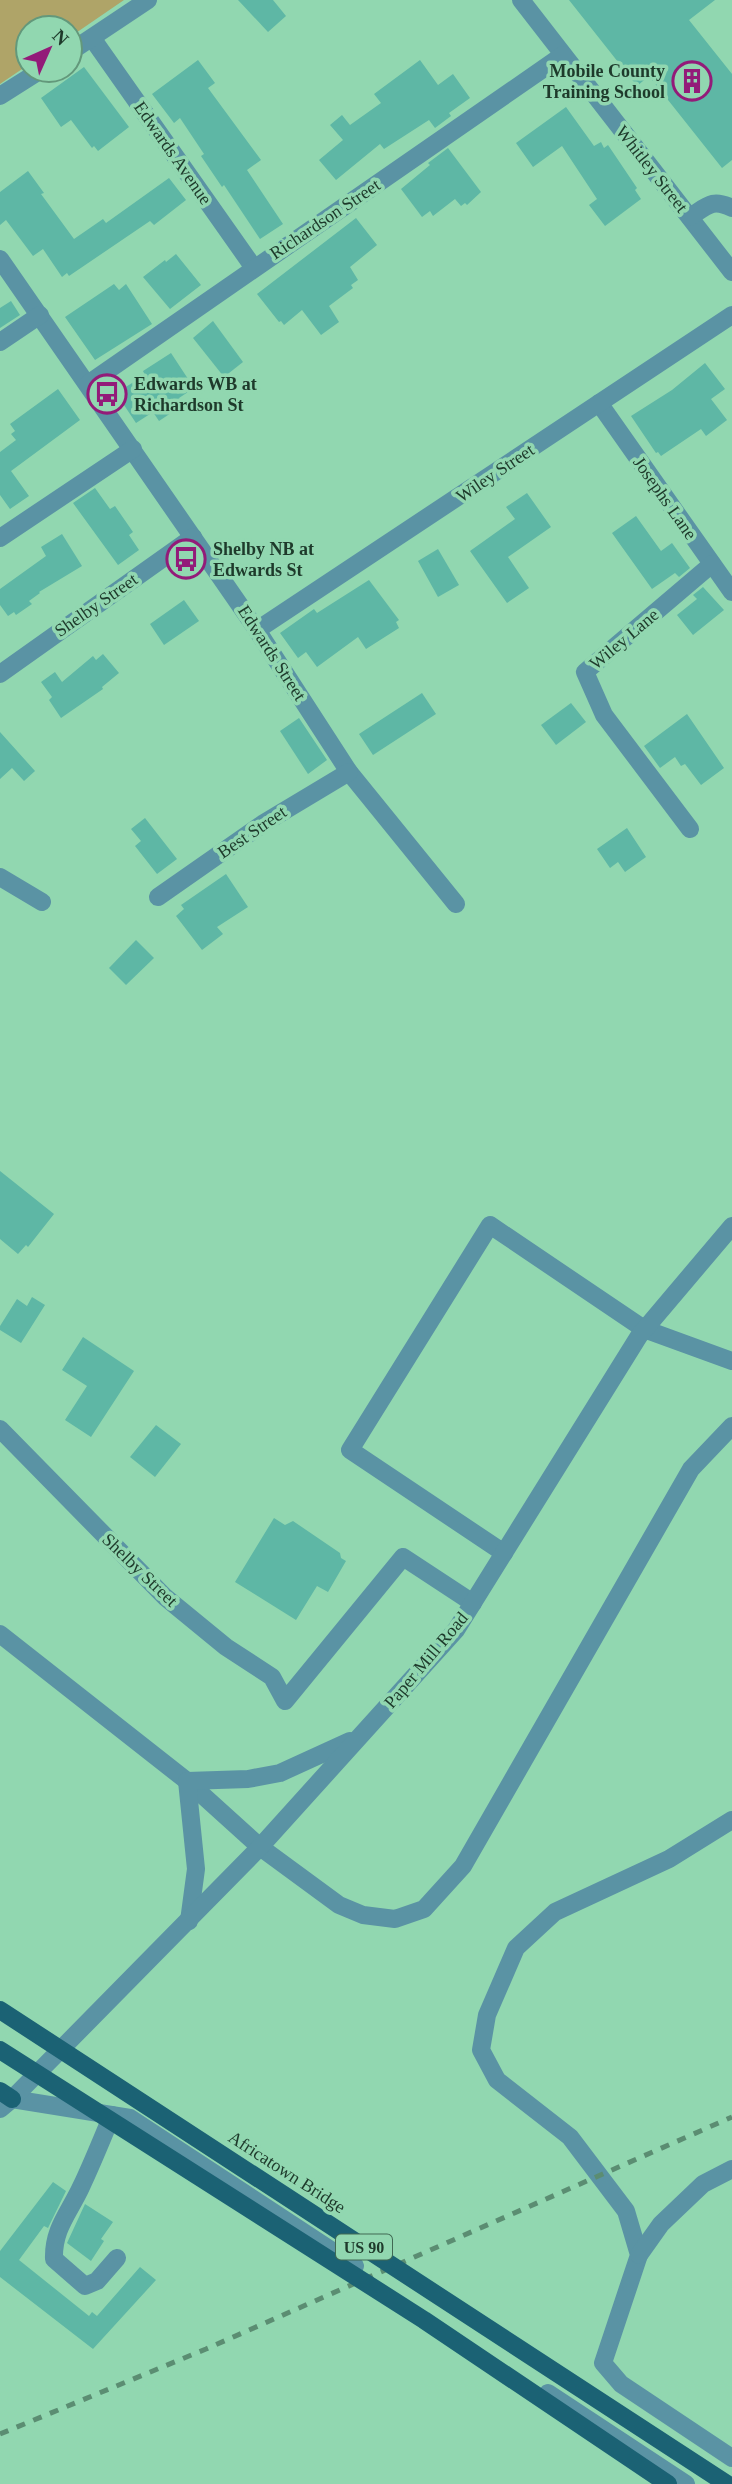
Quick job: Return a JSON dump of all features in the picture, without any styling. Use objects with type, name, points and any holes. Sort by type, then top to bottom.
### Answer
[{"type":"main road","name":"Africatown Bridge","points":[[0,2010],[727,2484]]},
{"type":"main road","name":"US 90","points":[[0,2050],[424,2320],[668,2484]]},
{"type":"street","points":[[84,43],[148,0]]},
{"type":"street","name":"Whitley Street","points":[[521,0],[732,272]]},
{"type":"street","name":"Edwards Avenue","points":[[92,38],[254,268]]},
{"type":"street","name":"Richardson Street","points":[[88,384],[563,55]]},
{"type":"street","points":[[0,96],[19,84]]},
{"type":"street","points":[[690,217],[710,203],[720,202],[732,208]]},
{"type":"street","name":"Edwards Street","points":[[0,258],[194,537],[349,772],[456,904]]},
{"type":"street","points":[[0,342],[40,315]]},
{"type":"street","name":"Wiley Street","points":[[257,630],[732,315]]},
{"type":"street","name":"Josephs Lane","points":[[599,403],[732,592]]},
{"type":"street","points":[[0,538],[133,449]]},
{"type":"street","name":"Shelby Street","points":[[0,674],[194,537]]},
{"type":"street","name":"Wiley Lane","points":[[690,829],[604,715],[585,672],[712,564]]},
{"type":"street","name":"Best Street","points":[[158,897],[264,823],[349,772]]},
{"type":"street","points":[[0,877],[42,902]]},
{"type":"street","points":[[504,1553],[350,1450],[490,1225],[644,1329],[732,1361]]},
{"type":"street","name":"Paper Mill Road","points":[[4,2100],[92,2019],[189,1921],[260,1847],[456,1630],[644,1329],[732,1226]]},
{"type":"street","points":[[0,1634],[187,1780],[260,1847],[339,1905],[363,1915],[395,1919],[424,1909],[463,1866],[691,1469],[732,1426]]},
{"type":"street","name":"Shelby Street","points":[[0,1429],[165,1597],[226,1647],[272,1677],[285,1701],[403,1557],[473,1603]]},
{"type":"street","points":[[187,1780],[248,1779],[280,1773],[359,1738]]},
{"type":"street","points":[[187,1780],[196,1869],[189,1921]]},
{"type":"street","points":[[639,2255],[626,2211],[570,2137],[497,2080],[481,2050],[487,2015],[516,1948],[555,1912],[669,1859],[732,1820]]},
{"type":"street","points":[[4,2100],[130,2118],[686,2484]]},
{"type":"street","points":[[112,2115],[80,2190],[63,2217],[53,2246],[54,2259],[85,2286],[97,2281],[117,2258]]},
{"type":"street","points":[[732,2169],[703,2184],[661,2224],[639,2255],[603,2363],[621,2384],[732,2458]]},
{"type":"shaded area","points":[[0,0],[124,0],[84,27],[84,14],[14,14],[14,74],[0,84]]},
{"type":"building","points":[[238,0],[273,0],[286,16],[268,32]]},
{"type":"building","name":"Mobile County Training School","points":[[569,0],[715,0],[689,20],[732,74],[732,160],[722,168],[649,76],[637,86]]},
{"type":"building","points":[[198,60],[215,83],[208,88],[261,160],[247,170],[283,224],[260,239],[201,156],[204,154],[180,118],[174,123],[152,94]]},
{"type":"building","points":[[420,60],[438,85],[453,74],[470,98],[449,113],[451,116],[435,128],[429,120],[384,149],[380,144],[336,180],[319,160],[343,140],[330,125],[342,115],[350,125],[381,103],[374,94]]},
{"type":"building","points":[[84,67],[129,127],[98,151],[94,146],[92,148],[71,120],[61,127],[41,98],[60,84],[84,84]]},
{"type":"building","points":[[566,107],[594,146],[601,142],[604,148],[608,145],[637,188],[635,190],[641,199],[605,226],[589,205],[597,199],[562,146],[533,167],[516,143]]},
{"type":"building","points":[[448,148],[481,192],[467,205],[465,203],[461,206],[455,199],[433,216],[430,211],[422,217],[401,189]]},
{"type":"building","points":[[28,171],[44,193],[41,194],[74,239],[103,219],[106,223],[169,178],[186,200],[154,225],[150,221],[69,276],[67,273],[62,277],[43,249],[33,256],[6,220],[0,225],[0,192]]},
{"type":"building","points":[[356,218],[377,245],[350,267],[358,280],[351,285],[353,288],[329,306],[339,322],[321,335],[302,310],[284,325],[279,322],[257,294]]},
{"type":"building","points":[[176,254],[201,285],[170,309],[143,277]]},
{"type":"building","points":[[114,284],[119,290],[126,284],[152,324],[95,360],[65,317]]},
{"type":"building","points":[[11,301],[20,315],[0,328],[0,308]]},
{"type":"building","points":[[213,321],[243,362],[224,377],[193,338]]},
{"type":"building","points":[[171,353],[194,388],[179,398],[183,405],[159,421],[153,412],[136,423],[116,393],[145,375],[143,371]]},
{"type":"building","points":[[705,363],[725,389],[711,399],[727,420],[706,436],[701,429],[661,456],[656,453],[631,416],[672,390]]},
{"type":"building","points":[[58,389],[80,420],[11,471],[29,496],[10,509],[0,495],[0,452],[16,440],[11,434],[15,431],[10,424]]},
{"type":"building","points":[[95,488],[110,509],[115,506],[133,532],[129,535],[139,550],[118,565],[73,503]]},
{"type":"building","points":[[527,493],[551,527],[508,557],[529,588],[507,603],[470,551],[515,519],[506,507]]},
{"type":"building","points":[[636,516],[661,551],[672,543],[690,568],[679,577],[675,573],[652,589],[612,533]]},
{"type":"building","points":[[62,534],[82,566],[39,592],[29,601],[32,604],[16,615],[14,612],[8,616],[0,605],[0,589],[46,556],[41,547]]},
{"type":"building","points":[[438,549],[459,585],[438,597],[418,561]]},
{"type":"building","points":[[369,580],[399,620],[396,622],[399,628],[366,649],[358,637],[317,667],[306,652],[298,658],[280,633],[314,609],[317,613]]},
{"type":"building","points":[[703,587],[724,610],[693,635],[677,615],[697,599],[693,595]]},
{"type":"building","points":[[184,600],[199,621],[164,645],[150,624]]},
{"type":"building","points":[[103,654],[119,673],[102,687],[103,689],[61,718],[49,700],[52,697],[41,682],[55,672],[62,682],[93,656],[96,660]]},
{"type":"building","points":[[422,693],[436,714],[373,755],[359,734]]},
{"type":"building","points":[[571,703],[586,722],[556,745],[541,725]]},
{"type":"building","points":[[687,714],[724,768],[701,785],[685,764],[681,766],[675,757],[660,768],[644,746]]},
{"type":"building","points":[[299,718],[327,760],[308,774],[280,731]]},
{"type":"building","points":[[0,732],[35,771],[24,781],[12,768],[0,779]]},
{"type":"building","points":[[145,818],[177,859],[157,874],[135,846],[141,841],[131,829]]},
{"type":"building","points":[[627,828],[646,857],[625,872],[618,862],[610,868],[597,849]]},
{"type":"building","points":[[226,874],[248,907],[217,927],[223,934],[202,950],[176,916],[184,909],[181,905]]},
{"type":"building","points":[[136,940],[154,958],[126,985],[109,968]]},
{"type":"building","points":[[0,1171],[54,1214],[28,1247],[26,1245],[18,1254],[0,1239]]},
{"type":"building","points":[[32,1297],[45,1305],[21,1343],[0,1330],[0,1326],[17,1299],[27,1306]]},
{"type":"building","points":[[83,1337],[134,1371],[91,1437],[65,1420],[87,1386],[62,1370]]},
{"type":"building","points":[[156,1425],[181,1444],[155,1477],[130,1457]]},
{"type":"building","points":[[274,1518],[285,1525],[293,1521],[340,1553],[341,1558],[346,1561],[328,1592],[317,1586],[296,1620],[235,1582]]},
{"type":"building","points":[[53,2182],[66,2191],[48,2228],[44,2226],[19,2260],[89,2316],[92,2312],[97,2316],[140,2267],[156,2280],[93,2349],[0,2277],[0,2251]]},
{"type":"building","points":[[85,2204],[113,2222],[91,2261],[67,2243]]},
{"type":"railway","points":[[0,2434],[206,2349],[732,2117]]},
{"type":"place","name":"Mobile County Training School","points":[[692,81]]},
{"type":"place","name":"Edwards WB at Richardson St","points":[[107,394]]},
{"type":"place","name":"Shelby NB at Edwards St","points":[[186,559]]}]
